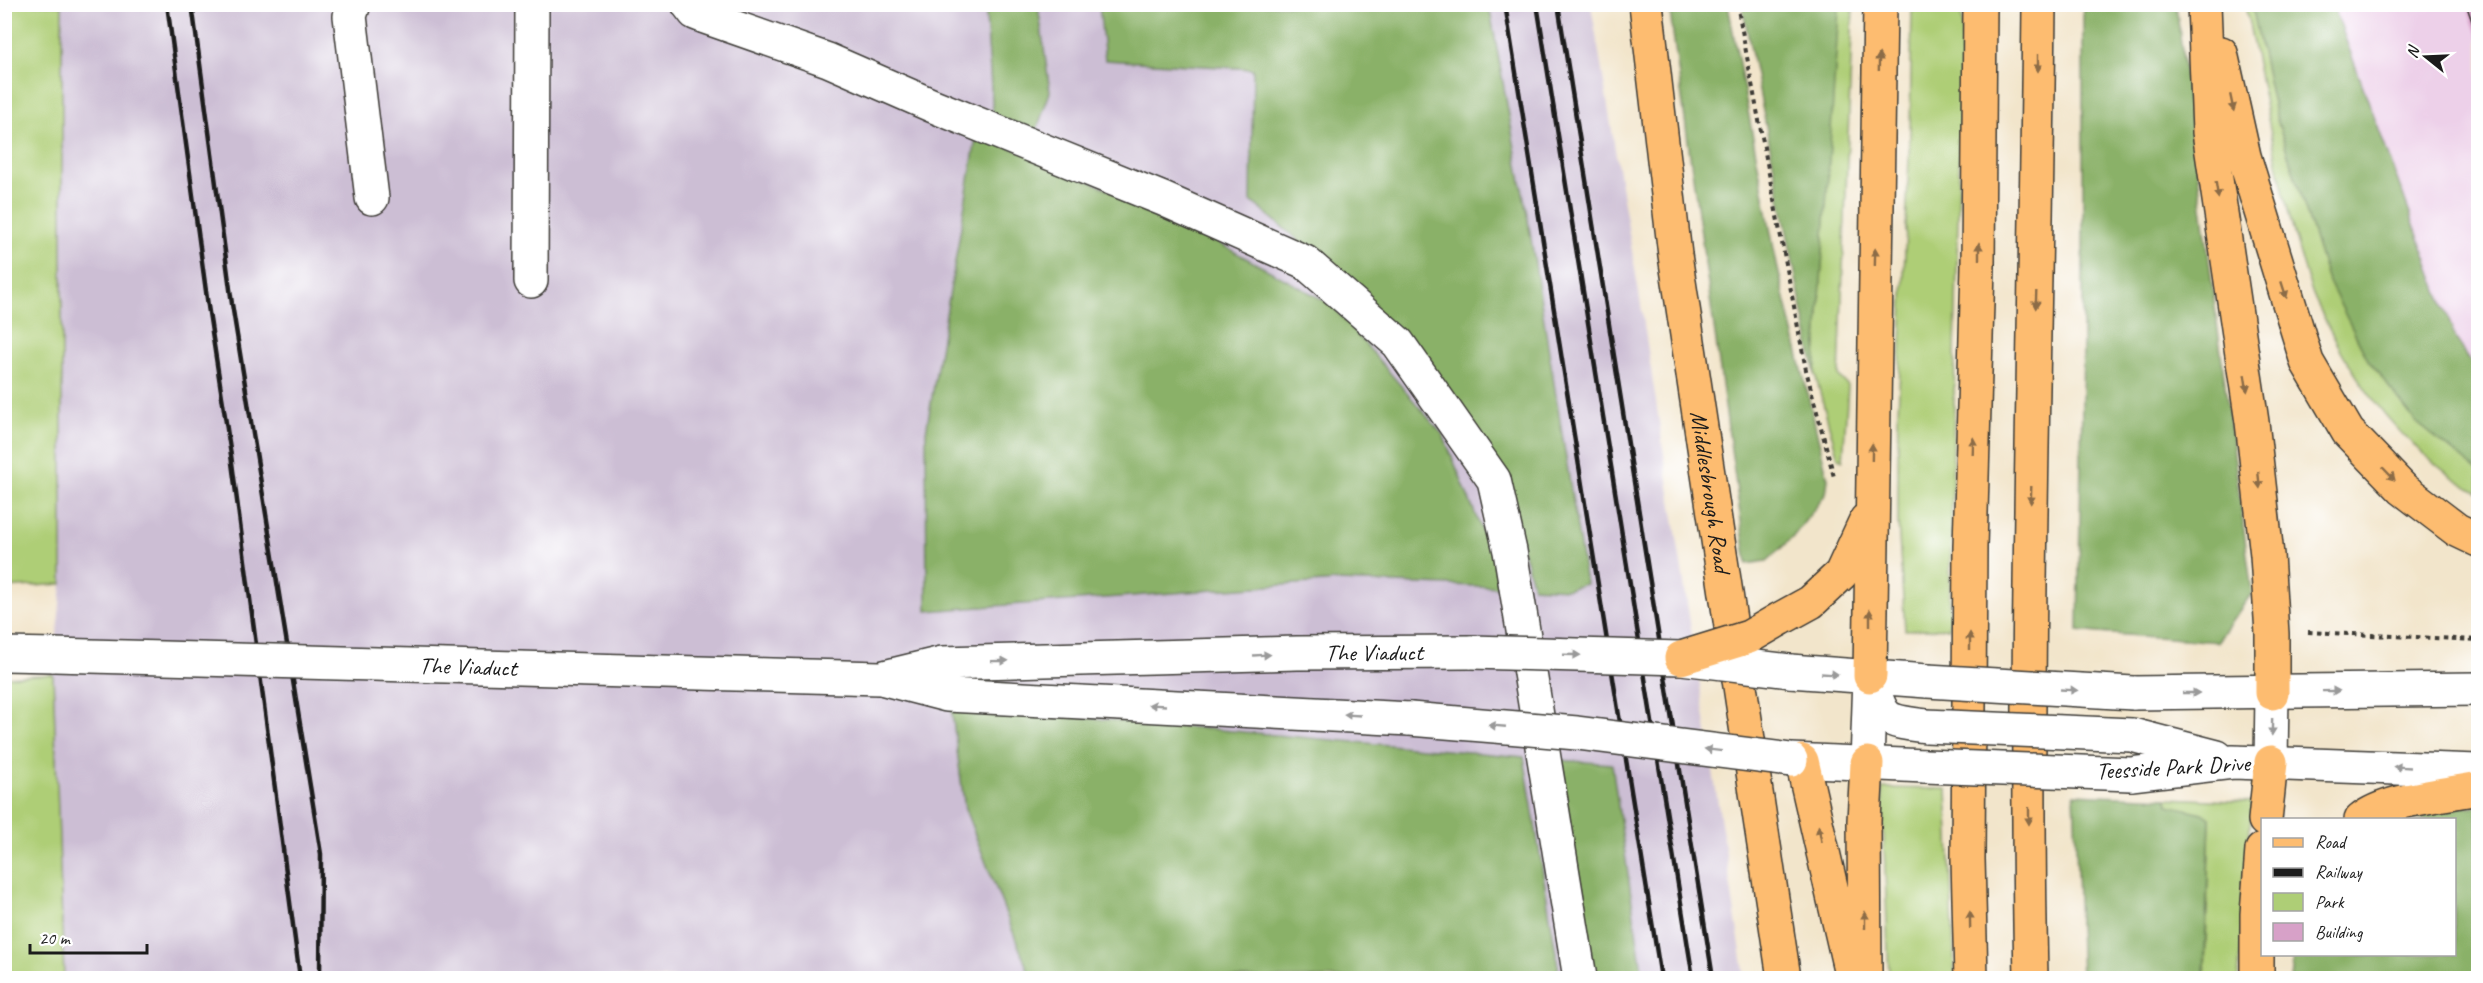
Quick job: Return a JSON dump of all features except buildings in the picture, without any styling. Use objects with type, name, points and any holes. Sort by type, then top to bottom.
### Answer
[{"type":"main road","name":"Middlesbrough Road","points":[[1646,4],[1675,255],[1784,978]]},
{"type":"main road","points":[[1870,676],[1880,4]]},
{"type":"main road","points":[[1971,978],[1968,859],[1970,559],[1978,267],[1980,4]]},
{"type":"main road","points":[[2031,978],[2029,546],[2036,272],[2039,4]]},
{"type":"main road","points":[[2204,4],[2209,132],[2252,422],[2267,555],[2272,633],[2272,693]]},
{"type":"main road","points":[[2210,4],[2244,156],[2307,362],[2348,432],[2403,489],[2457,530],[2478,540]]},
{"type":"main road","points":[[1681,658],[1749,637],[1811,602],[1841,574],[1871,510]]},
{"type":"main road","points":[[1797,760],[1852,978]]},
{"type":"main road","points":[[2265,818],[2271,762]]},
{"type":"main road","points":[[1865,978],[1864,821],[1867,763]]},
{"type":"main road","points":[[2362,818],[2403,802],[2478,788]]},
{"type":"main road","points":[[2258,978],[2257,914],[2261,863]]},
{"type":"main road","points":[[2258,978],[2268,956]]},
{"type":"street","points":[[354,4],[350,16],[372,198]]},
{"type":"street","points":[[531,281],[532,4]]},
{"type":"street","points":[[688,4],[695,13],[828,60],[931,105],[1163,198],[1305,262],[1398,343],[1494,480],[1510,551],[1580,978]]},
{"type":"street","name":"The Viaduct","points":[[880,678],[942,663],[1297,653],[1472,652],[1681,658],[1790,671],[1870,676]]},
{"type":"street","name":"The Viaduct","points":[[4,654],[880,678],[947,695],[1410,719],[1577,733],[1797,760],[1867,763]]},
{"type":"street","points":[[1870,676],[2133,693],[2478,689]]},
{"type":"street","points":[[1870,676],[1880,711],[1894,722],[1926,726],[2132,735],[2233,762]]},
{"type":"street","points":[[1867,763],[1870,676]]},
{"type":"street","points":[[2271,762],[2272,693]]},
{"type":"street","name":"Teesside Park Drive","points":[[1867,763],[2131,774],[2233,762],[2478,771]]},
{"type":"path","points":[[1737,4],[1806,370],[1837,488]]},
{"type":"shaded area","points":[[62,5],[1591,5],[1641,305],[1745,978],[64,978],[53,674],[62,584]]},
{"type":"shaded area","points":[[2333,5],[2478,5],[2478,372],[2456,339]]},
{"type":"green space","points":[[5,4],[62,5],[62,584],[5,588]]},
{"type":"green space","points":[[987,5],[1038,5],[1050,92],[1036,132],[993,115]]},
{"type":"green space","points":[[1099,5],[1489,5],[1528,220],[1586,584],[1567,589],[1533,587],[1506,486],[1304,245],[1251,201],[1253,69],[1105,60]]},
{"type":"green space","points":[[1669,5],[1728,5],[1777,265],[1828,479],[1826,494],[1792,538],[1767,561],[1747,564]]},
{"type":"green space","points":[[1742,5],[1838,5],[1839,8],[1815,374]]},
{"type":"green space","points":[[1838,5],[1853,5],[1839,376],[1848,386],[1843,460],[1838,458],[1815,374]]},
{"type":"green space","points":[[1912,5],[1961,5],[1962,33],[1949,628],[1905,630],[1898,522],[1898,413],[1910,134]]},
{"type":"green space","points":[[2083,5],[2176,5],[2252,593],[2217,642],[2078,631],[2083,343]]},
{"type":"green space","points":[[2245,5],[2252,5],[2275,113],[2327,278],[2416,422],[2478,471],[2478,493],[2431,460],[2391,421],[2356,375],[2317,303],[2290,220]]},
{"type":"green space","points":[[2252,5],[2333,5],[2456,339],[2478,372],[2478,471],[2416,422],[2368,360],[2327,278],[2275,113]]},
{"type":"green space","points":[[977,133],[1159,211],[1331,304],[1443,435],[1505,587],[1337,581],[927,611],[926,432]]},
{"type":"green space","points":[[53,674],[64,978],[5,978],[5,677]]},
{"type":"green space","points":[[951,706],[1524,757],[1560,978],[1031,978],[965,809]]},
{"type":"green space","points":[[1558,760],[1612,764],[1643,978],[1594,978]]},
{"type":"green space","points":[[1882,788],[1947,789],[1955,978],[1889,978]]},
{"type":"green space","points":[[2074,794],[2167,798],[2168,805],[2203,813],[2210,818],[2204,978],[2081,978]]},
{"type":"green space","points":[[2167,798],[2252,802],[2238,978],[2205,978],[2210,818],[2167,805]]},
{"type":"green space","points":[[2478,806],[2478,978],[2291,978],[2294,956],[2456,956],[2456,818],[2404,818],[2426,809]]},
{"type":"railway","points":[[167,4],[208,306],[231,455],[300,978]]},
{"type":"railway","points":[[192,4],[232,304],[321,854],[320,978]]},
{"type":"railway","points":[[1505,4],[1661,978]]},
{"type":"railway","points":[[1537,4],[1693,978]]},
{"type":"railway","points":[[1558,4],[1713,978]]}]
